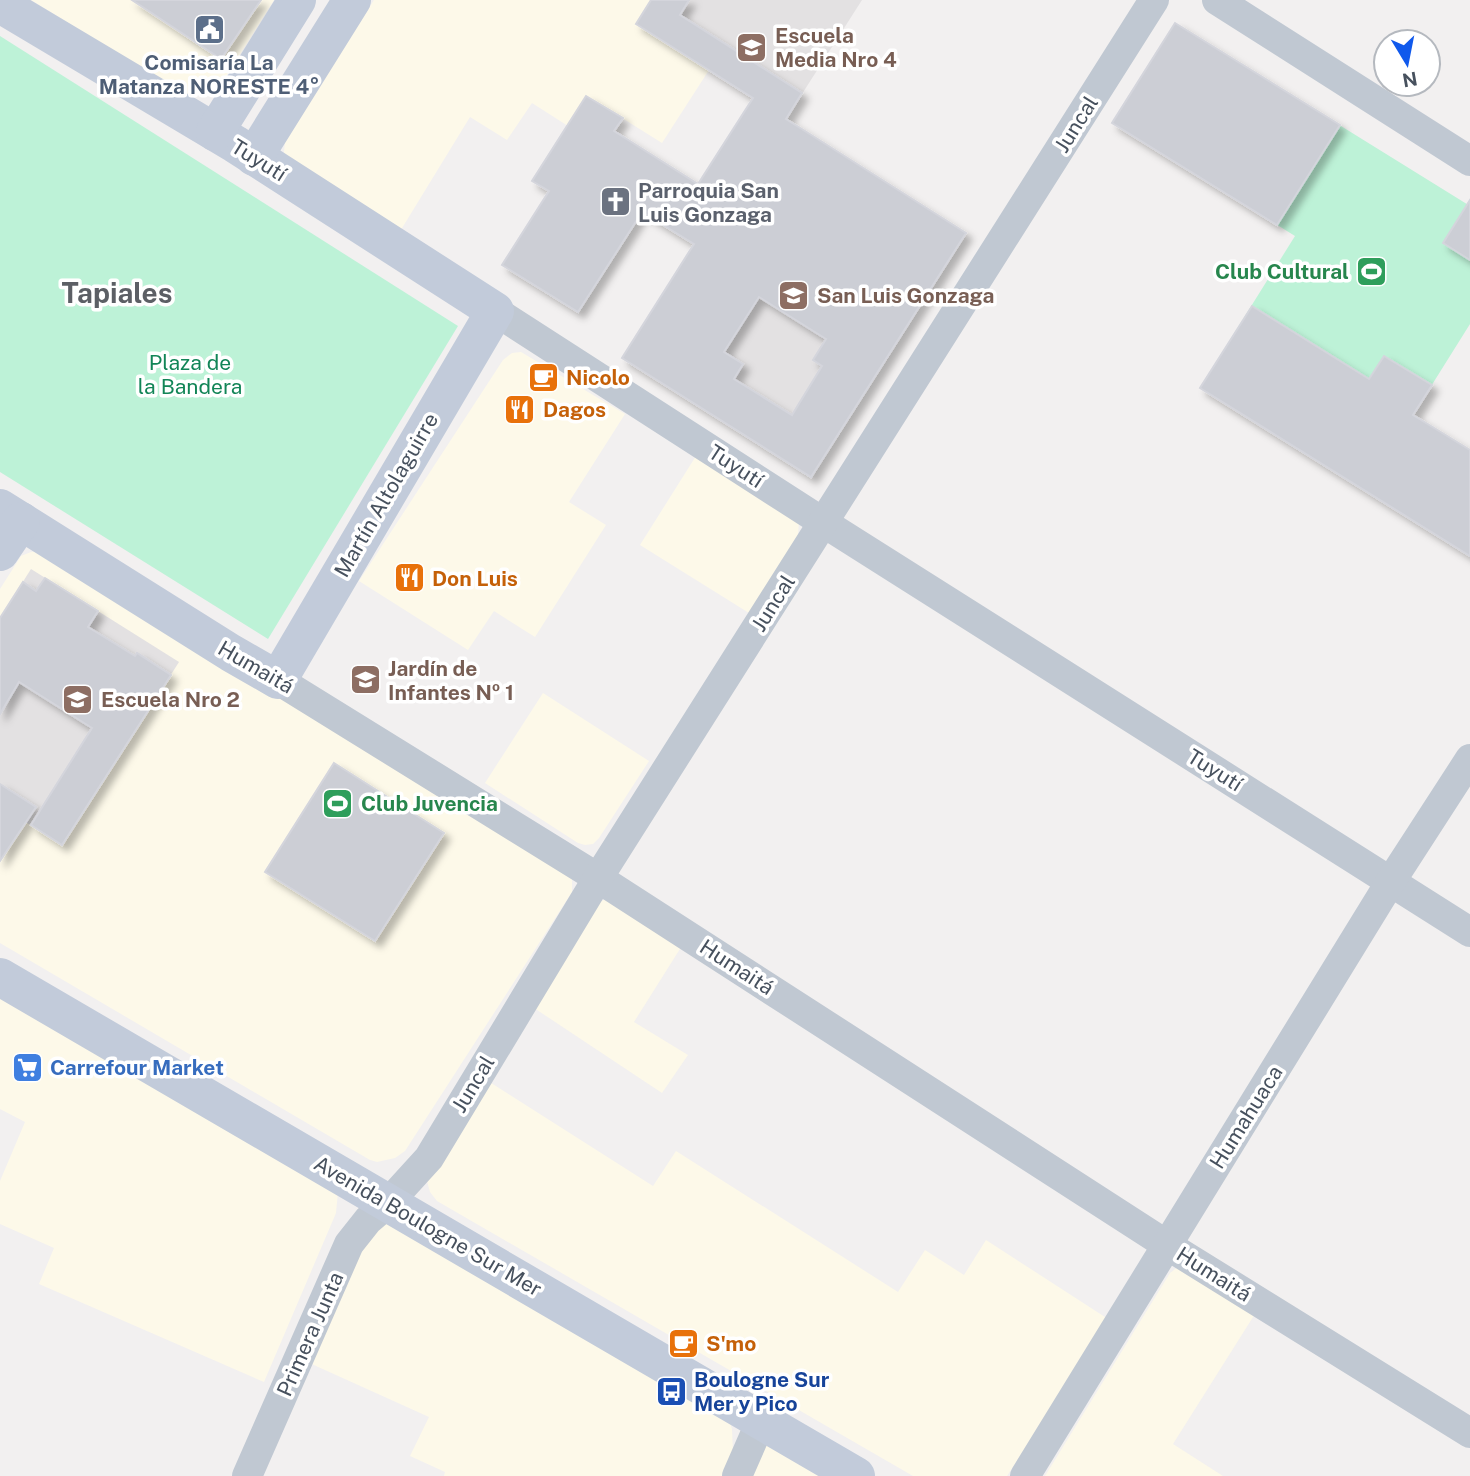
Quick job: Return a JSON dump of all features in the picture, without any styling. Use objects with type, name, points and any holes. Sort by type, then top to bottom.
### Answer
[{"type":"street","points":[[215,132],[297,0]]},
{"type":"street","points":[[254,157],[352,0]]},
{"type":"street","name":"Juncal","points":[[388,1203],[429,1158],[598,878],[1154,0]]},
{"type":"street","points":[[1217,0],[1470,161]]},
{"type":"street","name":"Tuyutí","points":[[0,4],[215,132],[824,523],[1470,932]]},
{"type":"street","name":"Martín Altolaguirre","points":[[278,680],[495,311]]},
{"type":"street","points":[[0,552],[11,514]]},
{"type":"street","name":"Humaitá","points":[[11,514],[231,653],[598,878],[1167,1245],[1470,1433]]},
{"type":"street","name":"Humahuaca","points":[[1025,1476],[1391,881],[1470,759]]},
{"type":"street","name":"Avenida Boulogne Sur Mer","points":[[0,976],[856,1476]]},
{"type":"street","name":"Primera Junta","points":[[247,1476],[349,1244],[368,1220],[388,1203]]},
{"type":"street","points":[[737,1476],[761,1421]]},
{"type":"shaded area","points":[[31,0],[274,0],[222,83],[212,92],[189,97]]},
{"type":"shaded area","points":[[374,0],[651,0],[636,24],[709,70],[662,143],[587,96],[568,126],[532,103],[507,140],[470,117],[399,233],[287,162],[284,152],[285,142]]},
{"type":"shaded area","name":"San Luis Gonzaga","points":[[651,0],[862,0],[786,119],[966,233],[811,477],[622,358],[704,228],[680,212],[753,98],[636,24]]},
{"type":"shaded area","points":[[521,352],[625,414],[569,502],[606,525],[535,637],[494,611],[468,650],[359,581],[503,360],[512,353]]},
{"type":"shaded area","points":[[696,456],[799,521],[798,535],[749,613],[640,545]]},
{"type":"shaded area","points":[[42,551],[572,873],[572,892],[405,1151],[395,1158],[377,1162],[370,1160],[0,943],[0,589],[21,556]]},
{"type":"shaded area","name":"Escuela Nro 2","points":[[31,569],[179,662],[62,845],[0,806],[0,618]]},
{"type":"shaded area","points":[[543,693],[649,761],[593,844],[578,843],[485,783]]},
{"type":"shaded area","points":[[606,899],[685,941],[634,1022],[688,1055],[662,1093],[531,1006],[597,903]]},
{"type":"shaded area","points":[[0,995],[338,1192],[336,1213],[264,1382],[39,1284],[54,1248],[0,1224],[0,1181],[25,1122],[0,1109]]},
{"type":"shaded area","points":[[488,1081],[653,1186],[676,1151],[898,1292],[925,1250],[964,1275],[986,1240],[1108,1319],[1007,1476],[913,1476],[437,1201],[430,1192],[427,1181]]},
{"type":"shaded area","points":[[387,1222],[728,1417],[732,1429],[733,1453],[722,1476],[444,1476],[445,1472],[410,1456],[429,1417],[305,1361],[354,1248]]},
{"type":"shaded area","points":[[1179,1266],[1260,1306],[1173,1444],[1223,1476],[1045,1476],[1170,1273]]},
{"type":"shaded area","points":[[766,1445],[839,1476],[750,1476]]},
{"type":"green space","name":"Club Cultural","points":[[1175,23],[1470,206],[1470,324],[1413,415],[1470,450],[1470,556],[1200,388],[1295,236],[1112,123]]},
{"type":"green space","name":"Plaza de la Bandera","points":[[0,36],[458,326],[268,639],[0,472]]},
{"type":"building","name":"Comisaría La Matanza NORESTE 4°","points":[[132,0],[261,0],[221,59]]},
{"type":"building","name":"San Luis Gonzaga","points":[[651,0],[689,0],[680,15],[802,93],[786,119],[966,233],[811,477],[622,358],[694,244],[642,212],[578,312],[502,265],[549,191],[532,181],[586,96],[623,118],[614,131],[698,184],[753,98],[636,24]],"holes":[[[759,297],[826,339],[813,360],[822,366],[792,415],[734,379],[743,364],[724,352]]]},
{"type":"building","points":[[1175,23],[1340,125],[1277,225],[1112,123]]},
{"type":"building","points":[[1470,200],[1470,260],[1443,243]]},
{"type":"building","points":[[1252,306],[1369,379],[1384,356],[1432,385],[1413,415],[1470,450],[1470,556],[1200,388]]},
{"type":"building","name":"Escuela Nro 2","points":[[45,578],[98,611],[88,627],[171,675],[62,845],[31,825],[92,728],[19,682],[0,714],[0,618],[23,582],[36,591]]},
{"type":"building","points":[[334,763],[444,833],[375,941],[265,872]]},
{"type":"building","points":[[0,784],[36,807],[0,861]]},
{"type":"place","name":"Comisaría La Matanza NORESTE 4°","points":[[209,30]]},
{"type":"place","name":"Escuela Media Nro 4","points":[[752,47]]},
{"type":"place","name":"Parroquia San Luis Gonzaga","points":[[615,202]]},
{"type":"place","name":"Club Cultural","points":[[1372,271]]},
{"type":"place","name":"San Luis Gonzaga","points":[[794,295]]},
{"type":"place","name":"Nicolo","points":[[543,377]]},
{"type":"place","name":"Dagos","points":[[520,409]]},
{"type":"place","name":"Don Luis","points":[[409,578]]},
{"type":"place","name":"Jardín de Infantes Nº 1","points":[[365,680]]},
{"type":"place","name":"Escuela Nro 2","points":[[78,699]]},
{"type":"place","name":"Club Juvencia","points":[[338,803]]},
{"type":"place","name":"Carrefour Market","points":[[27,1067]]},
{"type":"place","name":"S'mo","points":[[683,1343]]},
{"type":"place","name":"Boulogne Sur Mer y Pico","points":[[671,1391]]},
{"type":"district","name":"Tapiales","points":[[117,292]]}]
